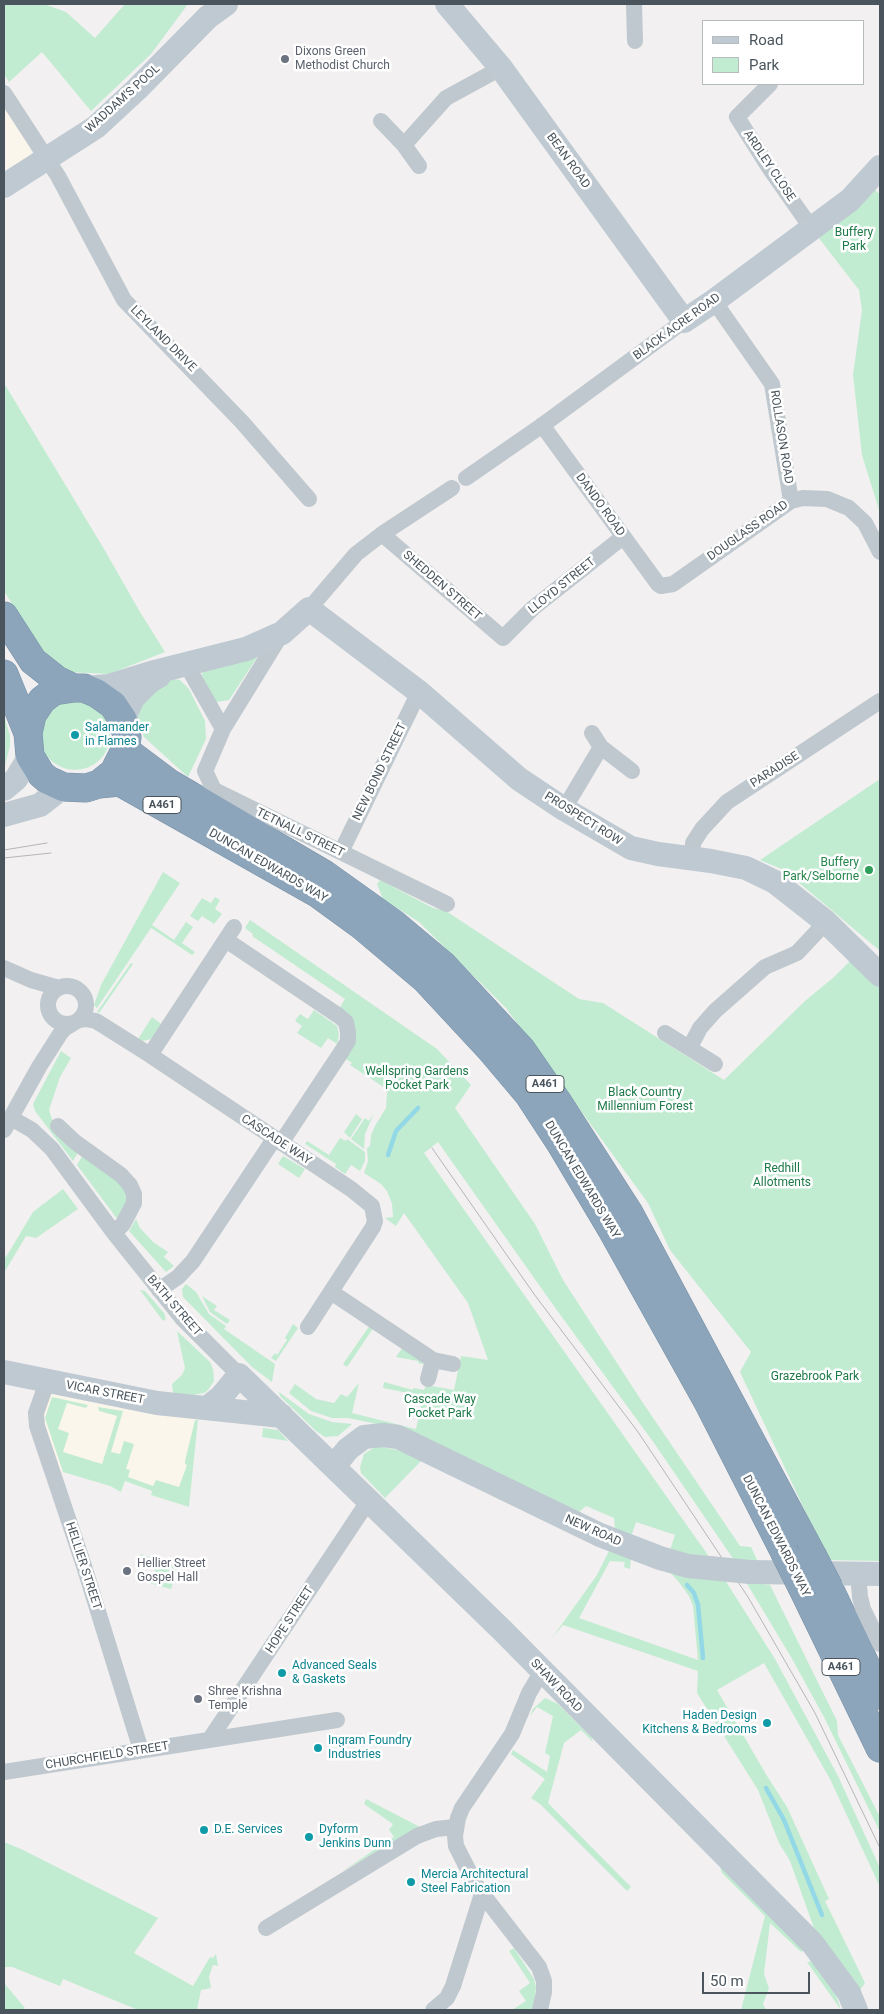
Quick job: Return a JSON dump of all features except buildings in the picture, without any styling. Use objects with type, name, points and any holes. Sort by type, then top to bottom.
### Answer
[{"type":"highway","points":[[4,616],[33,661],[57,680],[96,693],[113,705],[123,720],[127,737],[125,750],[114,772],[99,784]]},
{"type":"highway","name":"A461","points":[[4,674],[41,774],[48,780],[63,787],[86,788],[99,784]]},
{"type":"highway","points":[[29,744],[32,715],[42,700],[54,691],[80,688]]},
{"type":"highway","name":"DUNCAN EDWARDS WAY","points":[[125,750],[169,784],[324,874],[394,924],[443,964],[521,1049],[559,1104],[628,1213],[812,1555],[816,1588],[880,1748]]},
{"type":"highway","name":"DUNCAN EDWARDS WAY","points":[[99,784],[120,782],[317,894],[361,925],[426,979],[491,1050],[528,1095],[561,1144],[611,1228],[708,1402],[784,1551],[816,1588],[880,1695]]},
{"type":"street","name":"BEAN ROAD","points":[[447,4],[501,68],[684,321]]},
{"type":"street","points":[[634,4],[635,41]]},
{"type":"street","name":"WADDAM'S POOL","points":[[4,186],[96,126],[136,90],[214,8]]},
{"type":"street","points":[[404,145],[446,98],[501,68]]},
{"type":"street","name":"ARDLEY CLOSE","points":[[769,85],[737,117],[770,170],[812,229]]},
{"type":"street","name":"LEYLAND DRIVE","points":[[4,93],[58,176],[124,300],[242,422],[309,499]]},
{"type":"street","points":[[381,121],[404,145],[418,166]]},
{"type":"street","name":"BLACK ACRE ROAD","points":[[466,478],[542,426],[812,229],[850,200],[880,167]]},
{"type":"street","name":"ROLLASON ROAD","points":[[714,301],[772,384],[791,501]]},
{"type":"street","name":"DANDO ROAD","points":[[542,426],[658,584]]},
{"type":"street","points":[[80,688],[109,686],[246,649],[282,633],[309,609],[356,554],[382,534],[452,488]]},
{"type":"street","name":"DOUGLASS ROAD","points":[[658,584],[666,586],[673,584],[791,501],[803,498],[827,499],[848,508],[865,523],[880,552]]},
{"type":"street","name":"SHEDDEN STREET","points":[[382,534],[503,638]]},
{"type":"street","name":"LLOYD STREET","points":[[503,638],[533,608],[623,537]]},
{"type":"street","name":"PROSPECT ROW","points":[[309,609],[419,692],[519,779],[564,810],[630,848],[746,868],[775,882],[826,922],[880,975]]},
{"type":"street","name":"TETNALL STREET","points":[[282,633],[223,729],[205,770],[214,790],[447,904]]},
{"type":"street","points":[[123,720],[134,698],[149,682],[180,666]]},
{"type":"street","points":[[180,666],[223,729]]},
{"type":"street","name":"NEW BOND STREET","points":[[341,852],[419,692]]},
{"type":"street","name":"PARADISE","points":[[692,858],[693,843],[702,829],[727,802],[880,701]]},
{"type":"street","points":[[592,733],[601,747],[632,771]]},
{"type":"street","points":[[4,790],[16,779],[29,744]]},
{"type":"street","points":[[564,810],[601,747]]},
{"type":"street","points":[[4,815],[40,805],[63,787]]},
{"type":"street","points":[[690,1047],[700,1028],[715,1011],[765,968],[797,953],[826,922]]},
{"type":"street","points":[[150,1055],[230,933],[346,1022],[348,1032],[348,1041],[342,1051],[193,1261],[178,1277],[159,1290]]},
{"type":"street","points":[[5,969],[31,980],[59,988]]},
{"type":"street","points":[[5,969],[37,995],[59,1022],[79,1017]]},
{"type":"street","points":[[7,1124],[39,1067],[65,1028],[79,1017],[83,995],[78,990],[68,986],[52,992],[49,998],[49,1033],[39,1067]]},
{"type":"street","name":"CASCADE WAY","points":[[79,1017],[96,1021],[150,1055],[351,1189],[372,1206],[375,1220],[373,1227],[308,1327]]},
{"type":"street","points":[[665,1033],[715,1064]]},
{"type":"street","name":"BATH STREET","points":[[7,1124],[32,1130],[52,1149],[114,1233],[182,1318],[239,1375]]},
{"type":"street","points":[[58,1126],[75,1142],[122,1175],[130,1185],[134,1194],[134,1203],[123,1224],[114,1233]]},
{"type":"street","points":[[331,1292],[433,1360],[454,1364]]},
{"type":"street","points":[[428,1380],[433,1360]]},
{"type":"street","name":"VICAR STREET","points":[[4,1372],[157,1403],[282,1416]]},
{"type":"street","points":[[207,1408],[221,1397],[239,1375]]},
{"type":"street","name":"SHAW ROAD","points":[[239,1375],[542,1671],[813,1944],[849,1993],[856,2010]]},
{"type":"street","name":"HELLIER STREET","points":[[47,1382],[36,1413],[37,1426],[84,1566],[141,1750]]},
{"type":"street","name":"NEW ROAD","points":[[334,1466],[348,1449],[364,1436],[383,1435],[398,1437],[600,1535],[660,1558],[688,1566],[750,1572],[869,1573]]},
{"type":"street","name":"HOPE STREET","points":[[210,1739],[369,1500]]},
{"type":"street","points":[[869,1573],[860,1597],[863,1609],[880,1644]]},
{"type":"street","points":[[540,2010],[544,1992],[544,1981],[539,1967],[482,1894],[456,1846],[455,1827],[465,1803],[512,1734],[529,1693],[542,1671]]},
{"type":"street","name":"CHURCHFIELD STREET","points":[[4,1772],[210,1739],[220,1740],[336,1720]]},
{"type":"street","points":[[266,1928],[417,1836],[436,1829],[455,1827]]},
{"type":"street","points":[[433,2010],[448,1998],[454,1986],[482,1894]]},
{"type":"shaded area","points":[[4,93],[13,107],[33,155],[4,172]]},
{"type":"shaded area","points":[[47,1382],[199,1408],[189,1507],[151,1495],[152,1491],[125,1481],[121,1492],[110,1486],[51,1468],[37,1426]]},
{"type":"green space","points":[[4,4],[44,4],[66,12],[95,38],[125,4],[188,4],[151,54],[91,111],[42,52],[9,82],[4,74]]},
{"type":"green space","name":"Buffery Park","points":[[873,187],[880,195],[880,513],[862,455],[853,375],[862,310],[859,290],[818,237]]},
{"type":"green space","points":[[4,383],[165,652],[109,674],[69,672],[41,650],[4,591]]},
{"type":"green space","points":[[258,656],[229,700],[217,702],[209,694],[202,675],[204,668]]},
{"type":"green space","points":[[168,678],[180,680],[189,689],[205,721],[206,739],[188,777],[144,737],[137,720],[142,702]]},
{"type":"green space","points":[[75,700],[88,703],[100,710],[107,722],[110,735],[107,748],[100,760],[88,767],[75,770],[62,767],[50,760],[43,748],[40,735],[43,722],[50,710],[62,703]]},
{"type":"green space","points":[[4,715],[10,736],[10,746],[4,769]]},
{"type":"green space","points":[[880,779],[880,951],[784,870],[760,860]]},
{"type":"green space","points":[[163,872],[180,883],[152,925],[174,940],[186,922],[193,927],[182,943],[195,952],[192,955],[151,928],[97,1008],[94,1005],[101,985]]},
{"type":"green space","points":[[380,880],[433,908],[446,911],[579,999],[603,1003],[724,1080],[805,1001],[852,959],[880,989],[880,1561],[828,1560],[740,1372],[751,1352],[670,1250],[648,1203],[506,1008],[419,922],[383,899],[377,884]]},
{"type":"green space","points":[[215,897],[220,900],[215,909],[222,914],[214,924],[202,916],[198,921],[190,916],[202,898],[211,903]]},
{"type":"green space","points":[[250,920],[437,1049],[471,1085],[455,1108],[535,1224],[563,1280],[643,1403],[740,1546],[751,1547],[758,1562],[734,1560],[654,1443],[438,1142],[424,1153],[710,1558],[693,1557],[670,1550],[675,1535],[636,1522],[631,1537],[615,1531],[614,1518],[586,1506],[578,1513],[377,1424],[348,1418],[332,1418],[311,1411],[289,1393],[295,1384],[316,1399],[334,1403],[341,1394],[347,1397],[359,1383],[352,1413],[416,1429],[423,1396],[383,1388],[384,1382],[413,1390],[413,1388],[424,1390],[426,1385],[454,1390],[461,1356],[488,1360],[468,1303],[404,1213],[396,1226],[385,1218],[393,1217],[392,1204],[387,1191],[381,1184],[364,1173],[368,1161],[367,1148],[370,1146],[371,1135],[375,1126],[386,1108],[387,1093],[385,1088],[350,1065],[352,1063],[346,1059],[339,1009],[345,999],[252,936],[253,934],[245,928]]},
{"type":"green space","points":[[131,963],[133,964],[99,1013],[97,1012]]},
{"type":"green space","points":[[314,1010],[337,1026],[339,1035],[337,1044],[328,1038],[321,1048],[297,1033],[302,1026],[295,1021],[300,1014],[308,1019]]},
{"type":"green space","points":[[152,1017],[161,1024],[151,1039],[143,1041],[138,1039]]},
{"type":"green space","points":[[61,1051],[71,1058],[60,1077],[49,1110],[54,1125],[79,1151],[73,1161],[35,1111],[33,1104]]},
{"type":"green space","points":[[374,1113],[365,1134],[364,1149],[351,1139],[365,1118],[369,1121]]},
{"type":"green space","points":[[356,1114],[362,1119],[350,1138],[344,1132]]},
{"type":"green space","points":[[340,1138],[346,1141],[347,1139],[365,1152],[365,1161],[360,1171],[351,1165],[345,1174],[335,1167],[336,1164],[305,1144],[307,1141],[329,1155]]},
{"type":"green space","points":[[84,1153],[109,1170],[130,1195],[118,1220],[77,1165]]},
{"type":"green space","points":[[283,1156],[305,1169],[299,1178],[278,1164]]},
{"type":"green space","points":[[63,1189],[78,1209],[36,1238],[26,1236],[4,1273],[4,1256],[6,1257],[33,1212]]},
{"type":"green space","points":[[136,1219],[140,1228],[153,1242],[168,1252],[164,1257],[174,1266],[166,1272],[129,1231]]},
{"type":"green space","points":[[186,1284],[196,1292],[209,1314],[226,1326],[224,1329],[275,1364],[272,1382],[252,1367],[183,1297],[182,1289]]},
{"type":"green space","points":[[140,1290],[145,1291],[164,1313],[166,1319],[163,1321]]},
{"type":"green space","points":[[202,1296],[217,1306],[214,1310],[230,1320],[227,1324],[210,1312]]},
{"type":"green space","points":[[293,1324],[298,1328],[276,1361],[271,1358],[275,1353],[277,1355],[287,1340],[285,1338]]},
{"type":"green space","points":[[370,1325],[374,1327],[347,1367],[343,1364]]},
{"type":"green space","points":[[177,1331],[210,1362],[214,1381],[204,1393],[193,1395],[176,1394],[173,1392],[172,1384],[182,1375],[185,1368]]},
{"type":"green space","points":[[403,1347],[423,1362],[423,1364],[418,1363],[418,1361],[396,1357]]},
{"type":"green space","points":[[279,1392],[309,1414],[332,1422],[352,1424],[338,1436],[325,1437],[316,1431],[280,1396]]},
{"type":"green space","points":[[52,1397],[88,1405],[86,1408],[67,1403],[58,1429],[69,1433],[63,1452],[102,1464],[117,1416],[99,1411],[98,1407],[123,1411],[111,1452],[120,1454],[124,1441],[134,1444],[126,1469],[130,1470],[128,1477],[153,1486],[156,1480],[179,1487],[187,1465],[185,1461],[195,1420],[198,1420],[189,1507],[151,1495],[152,1491],[125,1481],[121,1492],[110,1486],[63,1472],[45,1418]]},
{"type":"green space","points":[[263,1428],[278,1430],[288,1441],[262,1437]]},
{"type":"green space","points":[[375,1447],[397,1450],[422,1460],[385,1498],[361,1473],[360,1467],[364,1454]]},
{"type":"green space","points":[[609,1551],[631,1557],[630,1569],[624,1567],[625,1562],[610,1561],[579,1618],[698,1660],[693,1606],[689,1596],[668,1570],[692,1578],[725,1580],[775,1659],[838,1776],[880,1868],[880,1887],[830,1779],[764,1663],[717,1690],[787,1807],[829,1899],[825,1901],[865,1983],[860,1990],[815,1931],[790,1861],[779,1843],[758,1790],[697,1693],[698,1671],[563,1625],[552,1638],[597,1575]]},
{"type":"green space","points":[[140,1554],[178,1567],[171,1589],[146,1582],[145,1580],[156,1576],[152,1561],[148,1559],[142,1561]]},
{"type":"green space","points":[[746,1582],[770,1585],[837,1721],[838,1735],[880,1817],[880,1832],[824,1717]]},
{"type":"green space","points":[[545,1698],[558,1704],[591,1737],[593,1742],[581,1730],[564,1743],[548,1803],[631,1887],[627,1891],[540,1804],[531,1798],[545,1779],[511,1754],[513,1750],[547,1772],[550,1756],[545,1753],[553,1716],[537,1707],[530,1716],[533,1709]]},
{"type":"green space","points":[[366,1799],[420,1827],[341,1872],[394,1837],[389,1830],[393,1824],[364,1804]]},
{"type":"green space","points":[[4,1842],[158,1918],[134,1953],[193,1986],[210,1957],[213,1958],[216,1954],[218,1966],[213,1965],[209,1977],[211,1988],[201,1990],[197,2010],[138,2010],[63,1979],[60,1986],[12,1967],[4,1967]]},
{"type":"green space","points":[[720,1867],[803,1950],[801,1952],[770,1923],[764,1974],[769,1988],[763,2004],[766,2010],[741,2010],[765,1916],[722,1873]]},
{"type":"green space","points":[[514,1948],[534,1979],[536,1987],[533,2010],[512,2010],[526,2001],[519,1991],[530,1983],[509,1951]]},
{"type":"green space","points":[[813,1961],[836,1995],[841,2010],[807,1962]]},
{"type":"green space","points":[[4,1983],[25,2008],[23,2010],[4,2010]]},
{"type":"waterway","points":[[388,1155],[396,1131],[418,1108]]},
{"type":"waterway","points":[[687,1585],[694,1593],[698,1605],[703,1658]]},
{"type":"waterway","points":[[766,1788],[784,1820],[822,1915]]},
{"type":"tram line","points":[[4,850],[47,843]]},
{"type":"tram line","points":[[4,858],[51,853]]},
{"type":"tram line","points":[[432,1148],[534,1294],[638,1432],[748,1597],[815,1713],[880,1848]]},
{"type":"place","name":"Dixons Green Methodist Church","points":[[285,59]]},
{"type":"place","name":"Salamander in Flames","points":[[75,735]]},
{"type":"place","name":"Buffery Park/Selborne","points":[[869,870]]},
{"type":"place","name":"Hellier Street Gospel Hall","points":[[127,1571]]},
{"type":"place","name":"Advanced Seals & Gaskets","points":[[282,1673]]},
{"type":"place","name":"Shree Krishna Temple","points":[[198,1699]]},
{"type":"place","name":"Haden Design Kitchens & Bedrooms","points":[[767,1723]]},
{"type":"place","name":"Ingram Foundry Industries","points":[[318,1748]]},
{"type":"place","name":"D.E. Services","points":[[204,1830]]},
{"type":"place","name":"Dyform Jenkins Dunn","points":[[309,1837]]},
{"type":"place","name":"Mercia Architectural Steel Fabrication","points":[[411,1882]]},
{"type":"park label","name":"Wellspring Gardens Pocket Park","points":[[417,1079]]},
{"type":"park label","name":"Black Country Millennium Forest","points":[[645,1100]]},
{"type":"park label","name":"Redhill Allotments","points":[[782,1176]]},
{"type":"park label","name":"Grazebrook Park","points":[[815,1377]]},
{"type":"park label","name":"Cascade Way Pocket Park","points":[[440,1407]]}]
